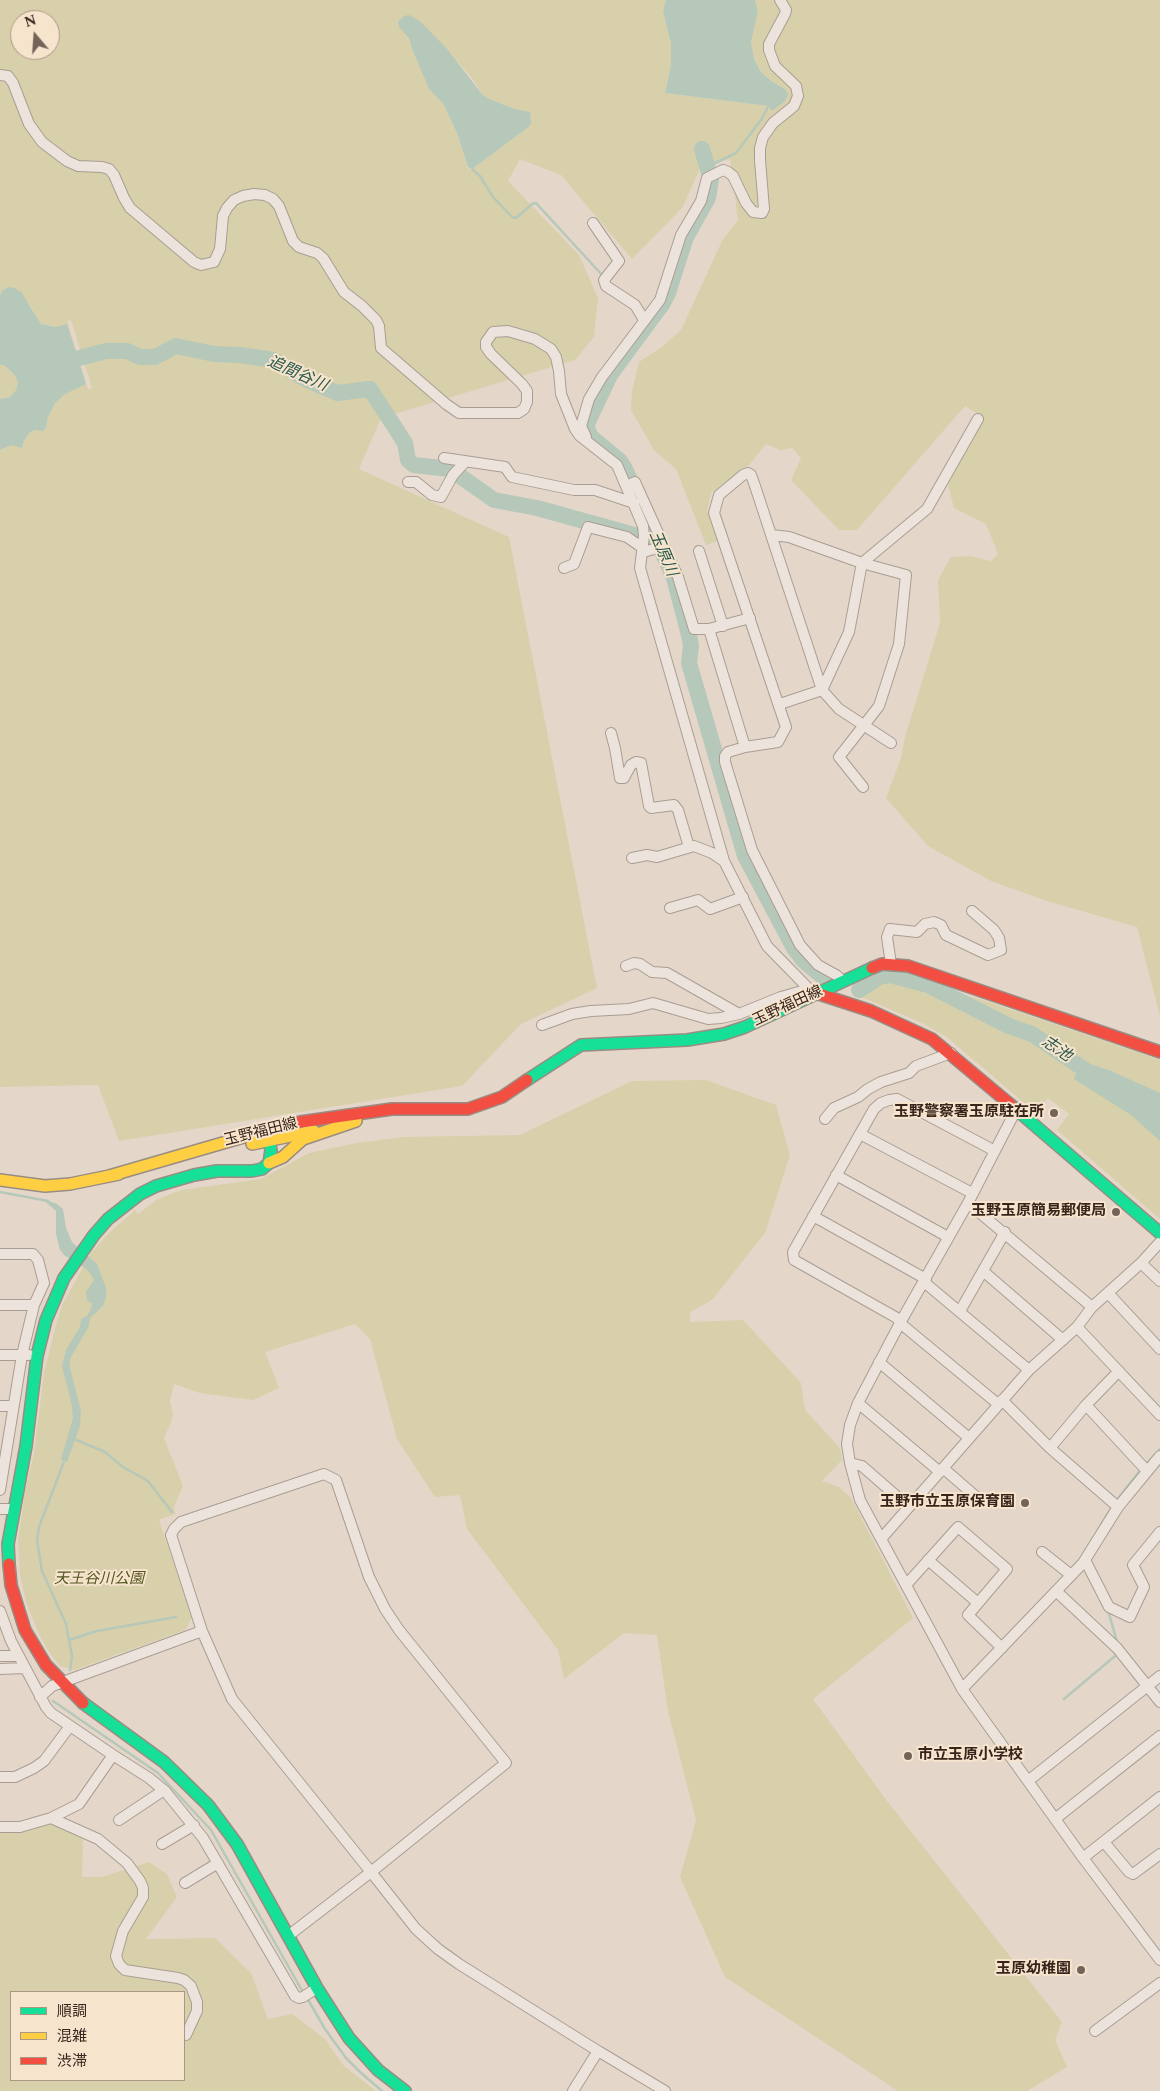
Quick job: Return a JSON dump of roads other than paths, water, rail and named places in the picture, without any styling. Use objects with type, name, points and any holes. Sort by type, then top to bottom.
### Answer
[{"type":"street","points":[[590,443],[581,426],[589,399],[602,377],[660,300],[681,235],[701,201],[710,176],[723,170],[733,176],[749,208],[753,212],[762,213],[765,203],[760,160],[760,148],[763,137],[773,123],[794,106],[798,96],[796,86],[775,66],[769,50],[769,44],[786,10],[780,0]]},
{"type":"street","points":[[0,75],[8,76],[13,83],[29,124],[42,142],[66,161],[78,166],[109,169],[114,175],[130,208],[194,262],[208,264],[214,262],[218,256],[223,216],[234,200],[242,196],[254,194],[265,195],[273,199],[279,206],[293,242],[323,258],[344,292],[376,320],[379,326],[380,348],[459,413],[518,413],[524,409],[527,402],[527,391],[522,384],[496,360],[486,347],[486,342],[493,332],[508,331],[544,343],[556,357],[561,394],[574,429],[580,436],[617,465],[631,484],[660,547],[678,577],[694,629],[709,629],[750,618]]},
{"type":"street","points":[[593,222],[619,261],[605,279],[606,286],[635,305],[644,320]]},
{"type":"street","points":[[780,704],[822,690],[849,632],[862,562],[927,509],[978,419]]},
{"type":"street","points":[[444,458],[505,467],[512,477],[574,490],[595,490],[640,505]]},
{"type":"street","points":[[408,482],[416,482],[432,495],[441,497],[455,472],[466,462]]},
{"type":"street","points":[[843,981],[818,965],[800,945],[752,850],[725,762],[725,756],[728,752],[745,747],[778,742],[786,727],[780,704],[714,513],[719,495],[748,473],[751,475],[772,535],[822,690],[838,709],[891,743]]},
{"type":"street","points":[[640,505],[643,542],[640,568],[724,861],[766,946],[814,991],[858,1006],[932,1039],[951,1053],[1160,1233]]},
{"type":"street","points":[[564,568],[574,564],[588,527],[643,542],[647,551],[660,547]]},
{"type":"street","points":[[772,535],[789,537],[906,575],[899,644],[879,706],[839,757],[863,787]]},
{"type":"street","points":[[699,551],[723,626]]},
{"type":"street","points":[[709,629],[745,747]]},
{"type":"street","points":[[610,733],[615,748],[620,778],[624,778],[630,765],[636,762],[641,763],[649,806],[651,808],[674,805],[678,810],[689,847]]},
{"type":"street","points":[[632,858],[647,855],[657,857],[689,847],[700,847],[724,861]]},
{"type":"street","points":[[670,908],[698,900],[710,909],[743,897]]},
{"type":"street","points":[[891,964],[888,937],[890,929],[917,932],[925,924],[934,922],[941,925],[946,935],[988,955],[1001,950],[999,938],[994,930],[972,911]]},
{"type":"street","points":[[626,966],[634,963],[640,964],[652,972],[667,973],[739,1014]]},
{"type":"street","name":"玉野福田線","points":[[268,1135],[300,1122],[383,1110],[468,1109],[493,1101],[519,1087],[571,1050],[581,1046],[594,1042],[701,1039],[745,1028],[814,991],[843,981],[872,967],[891,964],[908,966],[1160,1052]]},
{"type":"street","points":[[542,1025],[572,1014],[629,1009],[653,1003],[708,1019],[739,1014],[781,997],[814,991]]},
{"type":"street","points":[[825,1119],[834,1108],[858,1097],[881,1082],[909,1073],[916,1066],[951,1053]]},
{"type":"street","points":[[995,1151],[897,1099],[881,1103],[874,1109],[793,1252],[794,1260],[897,1318],[900,1323],[1000,1402],[1115,1505]]},
{"type":"street","name":"玉野福田線","points":[[0,1180],[45,1186],[70,1184],[109,1176],[268,1135],[416,1110]]},
{"type":"street","points":[[1016,1110],[858,1403],[850,1425],[847,1444],[850,1463],[860,1500],[962,1689],[1055,1820],[1160,1960]]},
{"type":"street","points":[[356,1121],[303,1139],[283,1157],[269,1163],[262,1169],[194,1175],[156,1186],[127,1204],[108,1219],[78,1256],[57,1291],[46,1320],[37,1356],[26,1446],[8,1544],[8,1563],[15,1602],[25,1630],[35,1650],[61,1683],[77,1699],[164,1762],[208,1805],[237,1844],[317,1988],[345,2032],[362,2054],[378,2070],[405,2091]]},
{"type":"street","points":[[860,1134],[970,1198],[1004,1232],[1092,1307]]},
{"type":"street","points":[[268,1135],[271,1159],[269,1163]]},
{"type":"street","points":[[836,1175],[948,1237]]},
{"type":"street","points":[[813,1216],[925,1280],[1029,1370]]},
{"type":"street","points":[[960,1311],[1004,1232]]},
{"type":"street","points":[[881,1539],[1029,1370],[1077,1327],[1092,1307],[1160,1242]]},
{"type":"street","points":[[0,1254],[33,1254],[38,1260],[44,1283],[34,1304],[22,1355],[3,1457],[0,1490]]},
{"type":"street","points":[[1140,1263],[1160,1281]]},
{"type":"street","points":[[983,1271],[1063,1340]]},
{"type":"street","points":[[44,1283],[57,1291]]},
{"type":"street","points":[[1108,1293],[1160,1349]]},
{"type":"street","points":[[0,1305],[34,1304]]},
{"type":"street","points":[[1077,1327],[1160,1415]]},
{"type":"street","points":[[0,1355],[37,1356]]},
{"type":"street","points":[[879,1362],[969,1438]]},
{"type":"street","points":[[1050,1448],[1086,1405],[1119,1370]]},
{"type":"street","points":[[858,1403],[981,1501]]},
{"type":"street","points":[[1086,1405],[1144,1468]]},
{"type":"street","points":[[0,1406],[13,1406]]},
{"type":"street","points":[[962,1689],[1085,1560],[1115,1505],[1144,1468],[1160,1456]]},
{"type":"street","points":[[850,1463],[862,1466],[909,1507]]},
{"type":"street","points":[[288,1936],[371,1872],[506,1763],[399,1630],[369,1577],[336,1480],[324,1474],[182,1522],[171,1535],[202,1631],[232,1699],[371,1872],[416,1929],[438,1949],[598,2051],[665,2091]]},
{"type":"street","points":[[0,1509],[13,1509]]},
{"type":"street","points":[[906,1585],[958,1527],[1007,1569],[968,1615],[1002,1648]]},
{"type":"street","points":[[1085,1560],[1109,1606],[1130,1617],[1144,1587],[1133,1565],[1160,1532]]},
{"type":"street","points":[[1042,1552],[1071,1576]]},
{"type":"street","points":[[928,1560],[978,1603]]},
{"type":"street","points":[[1056,1591],[1117,1648],[1160,1702]]},
{"type":"street","points":[[0,1611],[18,1656],[40,1697],[51,1713],[164,1790],[194,1825],[295,1996],[298,1998],[305,1996],[317,1988]]},
{"type":"street","points":[[40,1697],[52,1686],[202,1631]]},
{"type":"street","points":[[0,1656],[18,1656]]},
{"type":"street","points":[[0,1669],[25,1668]]},
{"type":"street","points":[[1028,1781],[1160,1676]]},
{"type":"street","points":[[0,1777],[15,1777],[44,1761],[70,1726]]},
{"type":"street","points":[[1055,1820],[1160,1736]]},
{"type":"street","points":[[0,1827],[20,1827],[51,1818],[79,1804],[113,1755]]},
{"type":"street","points":[[119,1820],[164,1790]]},
{"type":"street","points":[[1083,1858],[1160,1797]]},
{"type":"street","points":[[51,1818],[98,1838],[127,1864],[140,1881],[143,1888],[142,1897],[123,1931],[116,1956],[119,1964],[125,1970],[178,1978],[191,1986],[197,2002],[197,2011],[186,2035]]},
{"type":"street","points":[[162,1844],[194,1825]]},
{"type":"street","points":[[1104,1842],[1129,1872],[1133,1874],[1160,1854]]},
{"type":"street","points":[[185,1883],[218,1863]]},
{"type":"street","points":[[1095,2032],[1160,1984]]},
{"type":"street","points":[[573,2091],[598,2051]]},
{"type":"waterway","points":[[707,167],[736,153],[761,120],[769,105]]},
{"type":"waterway","name":"玉原川","points":[[702,149],[711,180],[708,198],[686,237],[663,303],[610,375],[586,426],[591,437],[620,461],[625,469],[674,578],[691,645],[689,663],[745,856],[794,948],[804,961],[824,978]]},
{"type":"waterway","points":[[471,166],[480,176],[493,197],[512,217],[516,218],[532,204],[536,203],[603,276]]},
{"type":"waterway","name":"追間谷川","points":[[64,362],[106,351],[127,351],[140,357],[155,357],[176,346],[214,354],[240,355],[274,360],[305,379],[337,393],[370,389],[405,443],[408,460],[414,465],[450,469],[494,500],[537,508],[656,541]]},
{"type":"waterway","name":"志池","points":[[859,990],[879,977],[890,975],[928,985],[1009,1026],[1032,1034],[1097,1078]]},
{"type":"waterway","points":[[0,1192],[48,1201]]},
{"type":"waterway","points":[[74,1439],[105,1452],[123,1467],[148,1481],[172,1512]]},
{"type":"waterway","points":[[1146,1464],[1160,1449]]},
{"type":"waterway","points":[[65,1459],[39,1527],[37,1540],[42,1571],[66,1624],[72,1656],[70,1670]]},
{"type":"waterway","points":[[1116,1501],[1142,1468]]},
{"type":"waterway","points":[[1086,1550],[1113,1505]]},
{"type":"waterway","points":[[1108,1610],[1117,1642]]},
{"type":"waterway","points":[[69,1640],[97,1631],[176,1617]]},
{"type":"waterway","points":[[1064,1699],[1115,1656]]},
{"type":"waterway","points":[[53,1701],[158,1773],[211,1830],[304,1994]]},
{"type":"waterway","points":[[307,1998],[325,2029],[346,2058],[382,2091]]},
{"type":"place","name":"玉野警察署玉原駐在所","points":[[1054,1113]]},
{"type":"place","name":"玉野玉原簡易郵便局","points":[[1116,1212]]},
{"type":"place","name":"玉野市立玉原保育園","points":[[1025,1503]]},
{"type":"place","name":"市立玉原小学校","points":[[908,1756]]},
{"type":"place","name":"玉原幼稚園","points":[[1081,1970]]},
{"type":"park label","name":"天王谷川公園","points":[[99,1580]]}]
